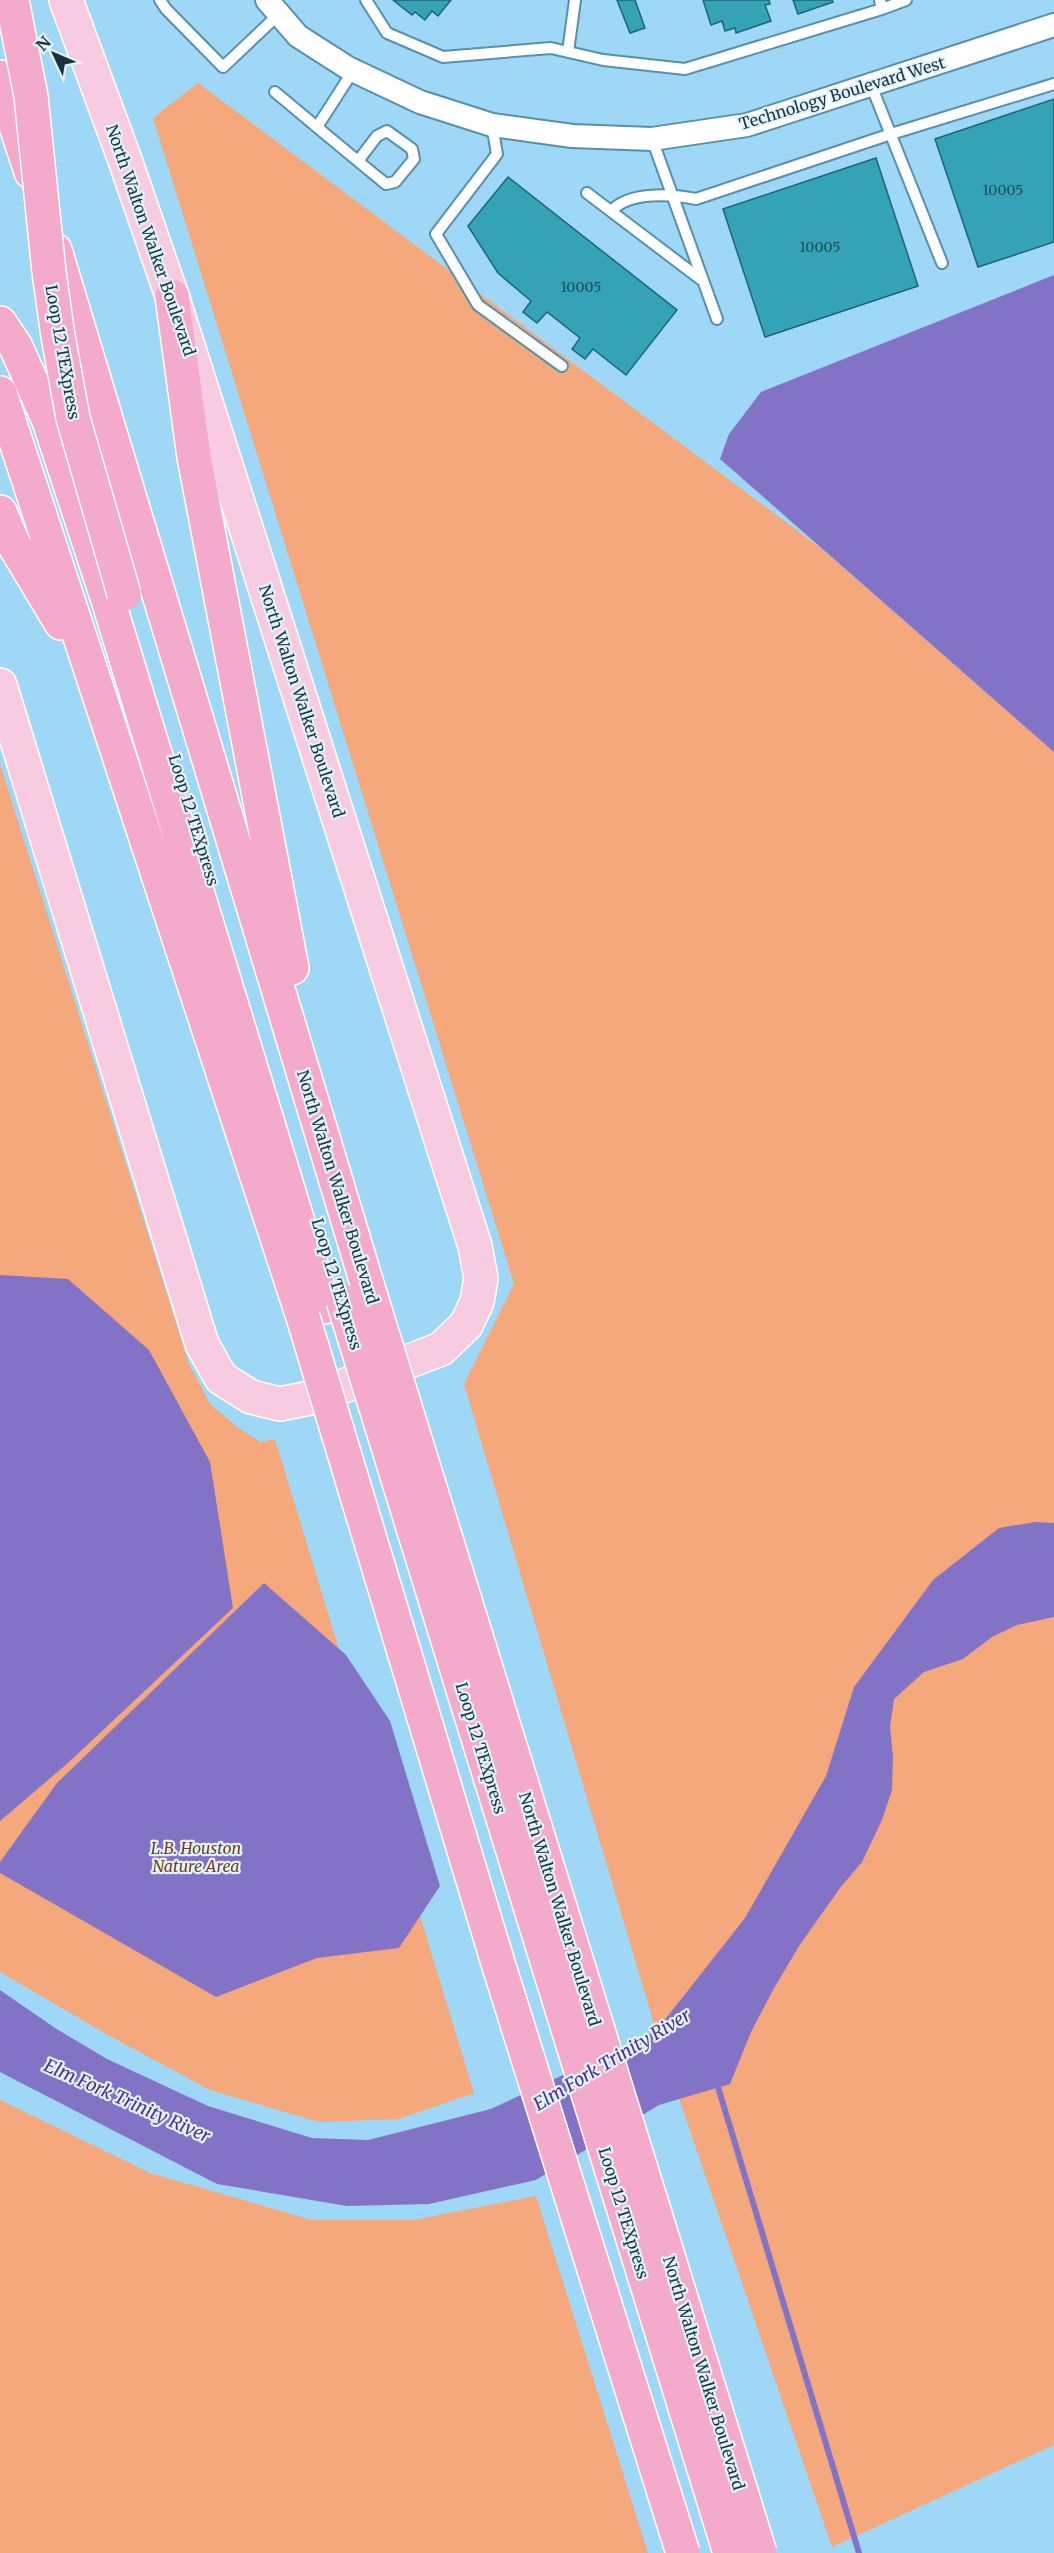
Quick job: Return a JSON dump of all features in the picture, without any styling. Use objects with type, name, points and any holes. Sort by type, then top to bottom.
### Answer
[{"type":"highway","name":"Loop 12 TEXpress","points":[[12,0],[31,96],[48,272],[58,336],[73,417],[116,597],[335,1306],[712,2553]]},
{"type":"highway","name":"North Walton Walker Boulevard","points":[[0,77],[89,356],[319,1120],[335,1306],[502,1974],[683,2553]]},
{"type":"highway","points":[[172,296],[194,457],[278,890],[319,1120]]},
{"type":"highway","name":"Loop 12 TEXpress","points":[[0,323],[16,347],[49,422],[116,597]]},
{"type":"highway","name":"North Walton Walker Boulevard","points":[[0,393],[92,674],[335,1306],[760,2553]]},
{"type":"highway","points":[[0,512],[14,543],[92,674]]},
{"type":"highway","name":"Loop 12 TEXpress","points":[[335,1306],[730,2553]]},
{"type":"main road","name":"North Walton Walker Boulevard","points":[[0,685],[202,1344],[221,1378],[251,1397],[280,1404],[315,1397],[441,1349],[466,1325],[477,1302],[481,1278],[475,1245],[172,296],[66,0]]},
{"type":"street","name":"Technology Boulevard West","points":[[273,7],[297,36],[354,71],[420,102],[492,125],[572,136],[652,139],[747,125],[1054,25]]},
{"type":"lane","points":[[160,0],[165,9],[223,67],[273,7]]},
{"type":"lane","points":[[366,0],[387,33],[443,57],[551,48],[603,60],[685,69],[881,4],[906,0]]},
{"type":"lane","points":[[568,52],[575,0]]},
{"type":"lane","points":[[317,127],[354,71]]},
{"type":"lane","points":[[610,211],[619,202],[672,194],[696,199],[891,134],[1054,84]]},
{"type":"lane","points":[[871,85],[942,263]]},
{"type":"lane","points":[[275,92],[358,161],[386,184],[395,182],[414,159],[412,149],[387,131],[377,136],[358,161]]},
{"type":"lane","points":[[492,125],[497,154],[436,234],[478,305],[562,366]]},
{"type":"lane","points":[[652,139],[717,319]]},
{"type":"lane","points":[[587,193],[703,282]]},
{"type":"green space","points":[[198,83],[822,549],[1054,752],[1054,1572],[876,1700],[1054,1580],[1054,2445],[832,2547],[657,2034],[464,1384],[514,1284],[153,118]]},
{"type":"green space","name":"L.B. Houston Nature Area","points":[[0,764],[189,1364],[210,1404],[237,1427],[260,1442],[275,1439],[474,2093],[399,2119],[319,2122],[210,2090],[108,2035],[0,1972]]},
{"type":"green space","points":[[0,2100],[150,2173],[312,2220],[414,2220],[536,2196],[648,2553],[0,2553]]},
{"type":"water","points":[[1054,275],[1054,752],[720,459],[729,434],[761,392]]},
{"type":"water","points":[[0,1275],[68,1279],[149,1350],[210,1462],[233,1608],[68,1763],[0,1821]]},
{"type":"water","name":"Elm Fork Trinity River","points":[[1035,1522],[1054,1523],[1054,1617],[1017,1625],[992,1637],[963,1659],[924,1672],[894,1699],[890,1727],[893,1756],[892,1790],[882,1820],[862,1862],[840,1888],[799,1946],[773,1990],[751,2032],[730,2084],[659,2105],[536,2180],[429,2204],[347,2206],[217,2184],[0,2072],[0,1990],[55,2028],[107,2059],[208,2106],[312,2138],[368,2140],[491,2109],[656,2031],[745,1918],[826,1776],[854,1687],[933,1580],[999,1528]]},
{"type":"water","points":[[264,1583],[346,1655],[390,1721],[440,1886],[399,1948],[317,1958],[216,1997],[0,1873],[0,1862],[57,1783]]},
{"type":"building","points":[[393,0],[451,0],[438,16],[432,11],[425,20],[415,12],[412,15]]},
{"type":"building","points":[[617,0],[635,0],[645,28],[630,33]]},
{"type":"building","points":[[703,0],[769,0],[770,4],[765,5],[771,21],[736,33],[735,28],[725,31],[722,21],[711,25]]},
{"type":"building","points":[[793,0],[832,0],[833,2],[798,14]]},
{"type":"building","points":[[1054,99],[1054,242],[978,267],[935,139]]},
{"type":"building","points":[[876,158],[918,286],[765,337],[723,209]]},
{"type":"building","points":[[508,177],[677,310],[626,375],[593,349],[585,359],[572,349],[580,338],[547,312],[537,323],[523,312],[531,301],[498,273],[468,226]]},
{"type":"waterway","points":[[718,2080],[718,2087],[859,2553]]}]
